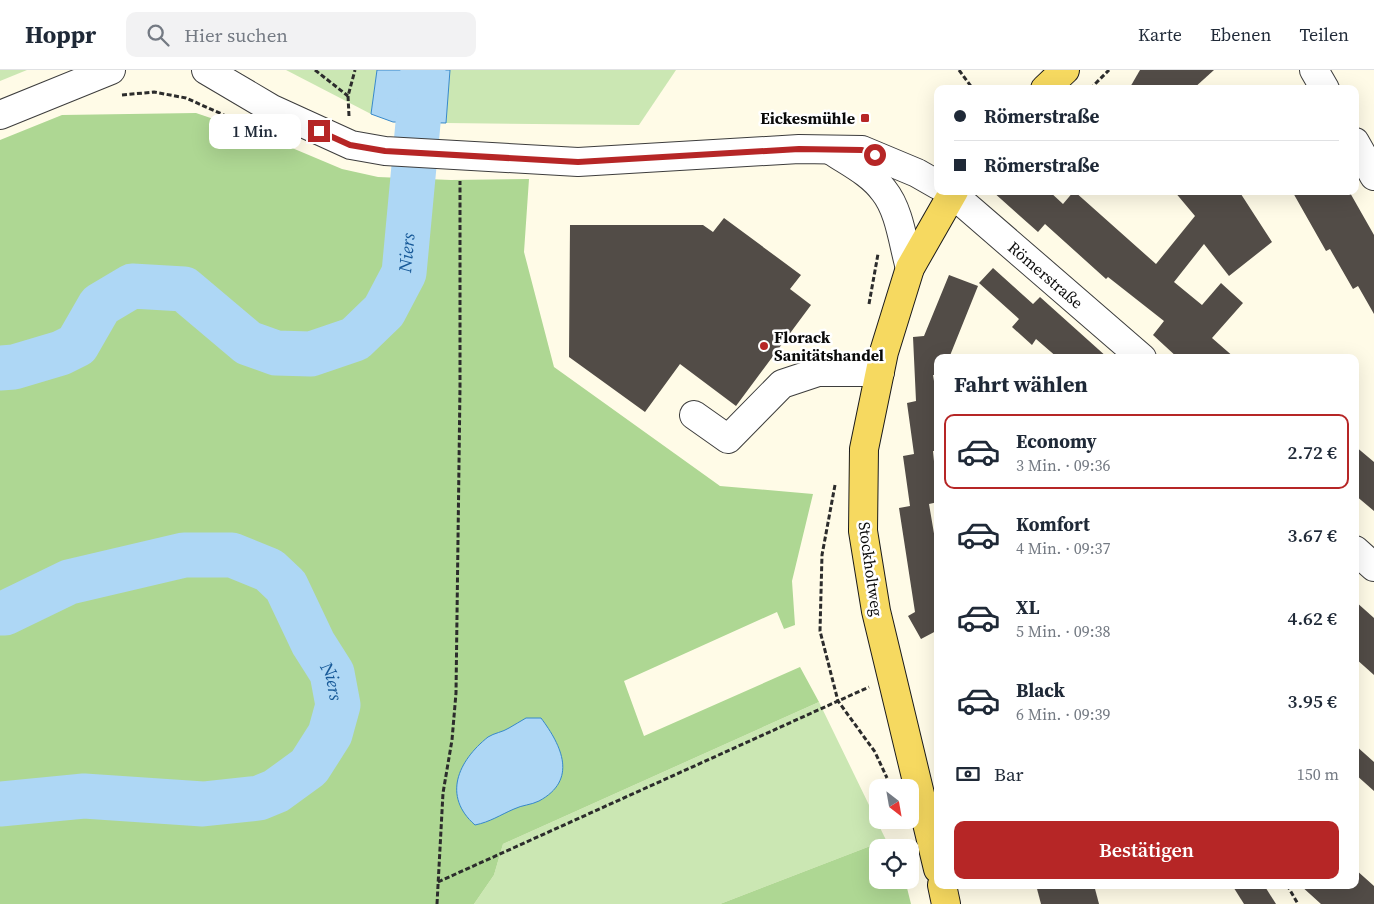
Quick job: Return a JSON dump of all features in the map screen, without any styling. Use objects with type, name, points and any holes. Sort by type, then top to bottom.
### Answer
[{"type":"main road","points":[[1049,85],[1065,70]]},
{"type":"main road","name":"Stockholtweg","points":[[934,852],[876,611],[863,532],[864,450],[880,372],[910,268],[946,195]]},
{"type":"main road","points":[[943,889],[946,904]]},
{"type":"street","name":"Römerstraße","points":[[206,70],[272,109],[350,145],[456,165],[578,162],[829,149],[862,150],[917,172],[934,182]]},
{"type":"street","points":[[1314,70],[1322,85]]},
{"type":"street","points":[[0,115],[112,83]]},
{"type":"street","points":[[829,149],[866,173],[885,192],[896,215],[910,268]]},
{"type":"street","points":[[1359,149],[1374,176]]},
{"type":"street","name":"Römerstraße","points":[[954,195],[1137,354]]},
{"type":"street","points":[[694,415],[728,439],[782,384],[818,372],[880,372]]},
{"type":"street","points":[[1359,554],[1374,567]]},
{"type":"path","points":[[315,70],[348,96],[355,70]]},
{"type":"path","points":[[959,70],[970,85]]},
{"type":"path","points":[[1094,85],[1109,70]]},
{"type":"path","points":[[112,83],[186,98],[242,123]]},
{"type":"path","points":[[437,904],[443,793],[452,740],[456,693],[460,387],[456,165]]},
{"type":"path","points":[[438,882],[892,676]]},
{"type":"path","points":[[1289,889],[1298,904]]},
{"type":"green space","points":[[0,70],[27,70],[0,81]]},
{"type":"green space","points":[[286,70],[377,70],[371,114]]},
{"type":"green space","points":[[450,70],[676,70],[639,125],[446,123]]},
{"type":"green space","points":[[196,113],[266,137],[342,169],[378,177],[451,180],[529,179],[524,252],[554,367],[720,486],[813,494],[792,581],[795,625],[784,629],[777,612],[624,681],[644,736],[800,667],[819,702],[503,844],[494,875],[474,904],[0,904],[0,140],[62,115]]},
{"type":"green space","points":[[819,702],[869,805],[869,829],[881,829],[886,839],[869,839],[869,847],[720,904],[474,904],[494,875],[503,844]]},
{"type":"green space","points":[[869,847],[869,889],[907,889],[911,904],[720,904]]},
{"type":"water","points":[[377,70],[450,70],[446,123],[393,122],[371,114]]},
{"type":"water","points":[[526,718],[541,718],[555,740],[562,762],[562,773],[559,783],[551,793],[539,801],[475,825],[465,814],[459,802],[457,791],[458,779],[462,768],[477,746],[488,737]]},
{"type":"building","points":[[1140,70],[1214,70],[1197,85],[1131,85]]},
{"type":"building","points":[[996,195],[1053,195],[1063,204],[1071,195],[1078,195],[1156,264],[1195,216],[1177,195],[1242,195],[1272,242],[1229,276],[1204,244],[1174,282],[1202,305],[1221,283],[1243,303],[1212,338],[1230,354],[1174,354],[1153,335],[1164,321],[1108,277],[1106,279],[1045,224],[1038,232]]},
{"type":"building","points":[[1294,195],[1351,195],[1374,235],[1374,314],[1358,286],[1353,289],[1330,249],[1326,251]]},
{"type":"building","points":[[724,218],[801,275],[790,289],[811,305],[736,406],[680,364],[645,412],[569,357],[570,225],[703,225],[713,232]]},
{"type":"building","points":[[993,268],[1033,304],[1040,297],[1104,354],[1053,354],[1036,339],[1032,345],[1012,327],[1019,319],[979,283]]},
{"type":"building","points":[[949,275],[978,286],[951,354],[934,354],[934,503],[929,504],[934,533],[934,632],[921,639],[908,616],[915,612],[899,508],[910,506],[903,456],[914,454],[907,403],[916,401],[913,337],[924,336]]},
{"type":"building","points":[[1359,449],[1374,462],[1374,511],[1359,498]]},
{"type":"building","points":[[1359,605],[1374,618],[1374,675],[1359,662]]},
{"type":"building","points":[[1359,749],[1374,762],[1374,791],[1359,778]]},
{"type":"building","points":[[1359,873],[1374,886],[1374,904],[1321,904],[1304,889],[1359,889]]},
{"type":"building","points":[[1037,889],[1095,889],[1099,904],[1041,904]]},
{"type":"building","points":[[1235,889],[1267,889],[1276,904],[1244,904]]},
{"type":"waterway","name":"Niers","points":[[0,368],[14,367],[61,353],[77,345],[100,305],[132,286],[184,289],[248,343],[276,353],[311,354],[355,339],[384,311],[404,273],[423,70]]},
{"type":"waterway","name":"Niers","points":[[0,613],[5,613],[69,582],[184,555],[232,555],[269,570],[286,586],[313,643],[332,673],[338,705],[330,734],[309,767],[276,791],[259,798],[203,804],[84,796],[0,804]]},
{"type":"place","name":"Eickesmühle","points":[[865,118]]},
{"type":"place","name":"Florack Sanitätshandel","points":[[764,346]]},
{"type":"route","points":[[319,131],[350,145],[385,151],[578,162],[799,149],[862,150],[875,155]]}]
